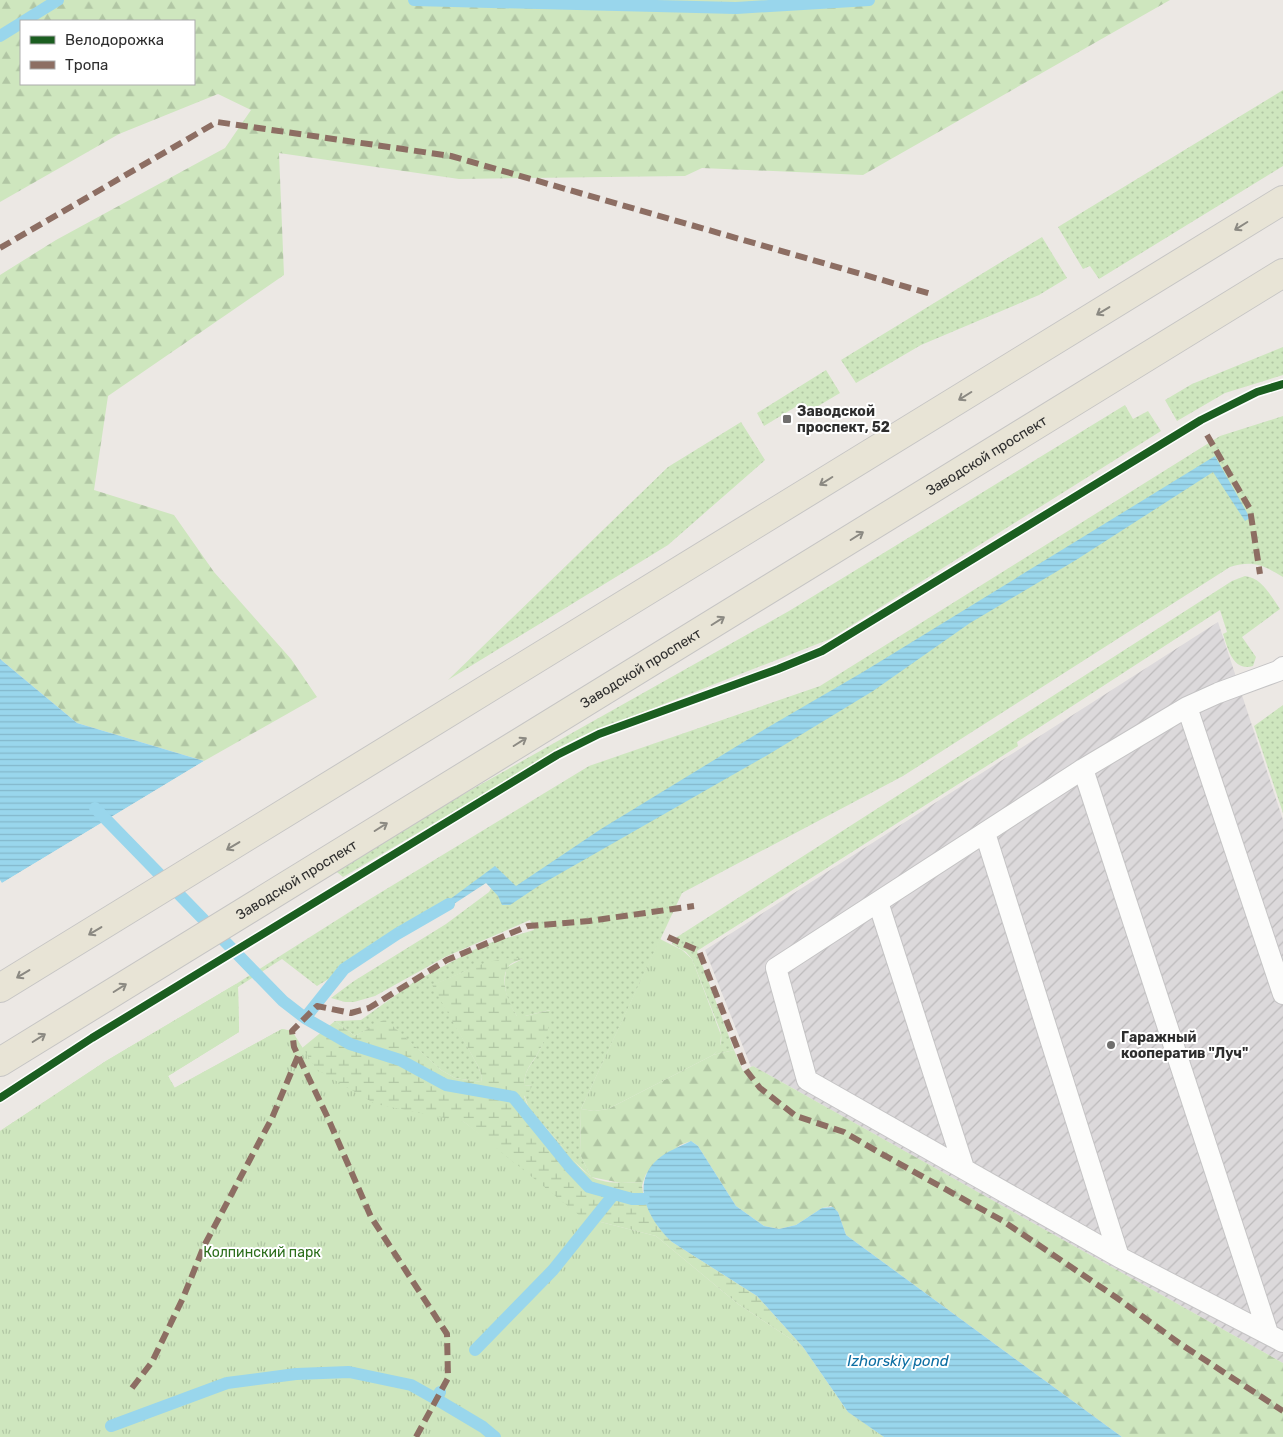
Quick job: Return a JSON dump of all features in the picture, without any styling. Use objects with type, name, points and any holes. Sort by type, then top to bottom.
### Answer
[{"type":"main road","points":[[0,988],[1283,200]]},
{"type":"main road","name":"Заводской проспект","points":[[0,1062],[1283,273]]},
{"type":"lane","points":[[1276,1338],[1119,1257],[807,1080],[776,968],[1083,769],[1187,707],[1283,667]]},
{"type":"lane","points":[[1187,707],[1283,994]]},
{"type":"lane","points":[[1083,769],[1276,1338]]},
{"type":"lane","points":[[985,833],[1119,1257]]},
{"type":"lane","points":[[878,902],[964,1168]]},
{"type":"shaded area","points":[[1218,622],[1283,820],[1283,1363],[753,1066],[751,1067],[705,950]]},
{"type":"green space","points":[[0,0],[1170,0],[863,175],[702,168],[685,176],[459,179],[279,153],[284,275],[108,396],[94,490],[174,515],[214,572],[291,659],[317,697],[204,761],[77,723],[0,659],[0,275],[56,240],[225,148],[251,110],[218,94],[119,134],[0,202]]},
{"type":"green space","points":[[1283,90],[1283,166],[1099,279],[1090,266],[1083,269],[1058,227]]},
{"type":"green space","points":[[1042,237],[1067,278],[1039,295],[921,345],[856,383],[841,360]]},
{"type":"green space","points":[[1283,347],[1283,375],[1225,393],[1177,421],[1165,400],[1192,384]]},
{"type":"green space","points":[[826,370],[840,393],[808,412],[802,403],[764,426],[757,413]]},
{"type":"green space","points":[[1125,405],[1133,419],[1148,411],[1161,431],[830,639],[580,737],[558,748],[536,763],[343,877],[332,868],[789,611]]},
{"type":"green space","points":[[1283,416],[1283,577],[1270,569],[1258,565],[1245,564],[1230,567],[903,776],[682,893],[581,1109],[580,1154],[591,1177],[571,1158],[535,1116],[529,1108],[524,1095],[532,1086],[524,1085],[526,1075],[543,1043],[550,1010],[517,1016],[510,1005],[505,986],[507,967],[524,958],[488,963],[433,985],[478,1066],[482,1077],[481,1082],[455,1078],[441,1070],[385,1020],[355,1036],[335,1021],[361,1020],[414,982],[483,945],[534,930],[530,920],[445,957],[375,996],[354,1002],[345,1002],[331,998],[354,981],[446,924],[489,892],[493,885],[489,881],[317,986],[282,959],[238,987],[239,1032],[168,1076],[175,1088],[282,1029],[292,1031],[302,1048],[464,1122],[848,1412],[884,1437],[0,1131],[106,1061],[236,984],[370,899],[589,766],[820,686],[1220,436]]},
{"type":"green space","points":[[741,422],[765,460],[668,545],[448,680],[668,467]]},
{"type":"green space","points":[[1245,576],[1251,577],[1261,584],[1280,609],[1242,637],[1256,657],[1253,666],[1241,666],[1232,658],[1223,634],[1227,632],[1220,610],[1017,742],[1018,746],[697,951],[734,1050],[713,1055],[721,1044],[720,1030],[692,959],[686,952],[672,944],[674,939],[1232,581]]},
{"type":"green space","points":[[1283,705],[1283,813],[1254,726]]},
{"type":"green space","points":[[660,939],[682,950],[692,959],[721,1035],[720,1049],[713,1055],[608,1109],[594,1111],[581,1109]]},
{"type":"green space","points":[[510,958],[525,958],[509,965],[504,979],[508,999],[517,1016],[551,1010],[549,1027],[538,1053],[529,1068],[524,1085],[532,1086],[524,1096],[533,1114],[576,1163],[590,1176],[609,1182],[643,1182],[644,1199],[651,1215],[659,1228],[672,1242],[757,1296],[803,1347],[738,1304],[656,1236],[581,1217],[464,1122],[375,1104],[316,1069],[302,1048],[335,1021],[355,1036],[385,1019],[441,1070],[455,1078],[481,1082],[482,1077],[478,1066],[432,985],[487,962]]},
{"type":"green space","name":"Колпинский парк","points":[[236,984],[238,987],[239,1032],[168,1076],[174,1088],[282,1029],[292,1031],[316,1069],[375,1104],[464,1122],[581,1217],[656,1236],[738,1304],[803,1347],[848,1412],[884,1437],[0,1437],[0,1131],[106,1061]]},
{"type":"green space","points":[[734,1050],[743,1071],[753,1066],[1283,1363],[1283,1437],[1122,1437],[846,1235],[838,1212],[831,1206],[822,1208],[796,1225],[779,1229],[764,1226],[736,1206],[698,1146],[691,1141],[680,1145],[646,1174],[643,1182],[621,1183],[591,1177],[580,1154],[581,1109],[594,1111],[608,1109],[713,1055]]},
{"type":"water","points":[[1215,456],[1250,518],[1245,521],[1213,472],[1076,560],[970,623],[873,691],[771,753],[540,885],[510,905],[502,905],[498,896],[486,883],[437,915],[434,911],[495,866],[516,886],[601,829],[863,672]]},
{"type":"water","points":[[0,659],[77,723],[204,761],[2,883],[0,880]]},
{"type":"water","name":"Izhorskiy pond","points":[[691,1141],[698,1146],[736,1206],[764,1226],[779,1229],[796,1225],[822,1208],[833,1207],[838,1212],[846,1235],[1122,1437],[884,1437],[848,1412],[803,1347],[757,1296],[672,1242],[656,1224],[646,1203],[644,1181],[649,1170],[657,1160],[673,1149]]},
{"type":"pier","points":[[204,761],[205,763],[3,885],[2,883]]},
{"type":"waterway","points":[[26,20],[58,0]]},
{"type":"waterway","points":[[414,0],[736,8],[869,0]]},
{"type":"waterway","points":[[0,36],[20,24]]},
{"type":"waterway","points":[[95,808],[283,1001],[305,1018],[350,1044],[400,1060],[446,1085],[513,1097],[570,1167],[589,1187],[632,1199],[644,1199]]},
{"type":"waterway","points":[[305,1018],[344,969],[397,934],[449,904]]},
{"type":"waterway","points":[[475,1350],[553,1270],[614,1194]]},
{"type":"waterway","points":[[111,1426],[227,1383],[296,1374],[349,1372],[411,1385],[436,1399],[440,1392]]},
{"type":"waterway","points":[[436,1399],[483,1427],[495,1437]]},
{"type":"marked path","points":[[0,248],[217,122],[451,156],[931,294]]},
{"type":"marked path","points":[[1207,435],[1250,509],[1260,574]]},
{"type":"marked path","points":[[416,1437],[448,1378],[447,1334],[371,1217],[327,1116],[294,1047],[292,1031],[317,1006],[351,1013],[369,1008],[447,960],[528,926],[589,921],[694,906]]},
{"type":"marked path","points":[[668,937],[699,951],[746,1070],[760,1088],[796,1116],[844,1132],[1003,1221],[1117,1298],[1179,1343],[1283,1411]]},
{"type":"marked path","points":[[132,1388],[152,1362],[183,1298],[204,1246],[272,1118],[298,1056]]},
{"type":"cycle path","points":[[0,1098],[92,1038],[557,755],[599,734],[778,669],[822,651],[1201,420],[1257,392],[1283,384]]},
{"type":"place","name":"Заводской проспект, 52","points":[[787,419]]},
{"type":"place","name":"Гаражный кооператив \"Луч\"","points":[[1111,1045]]}]
